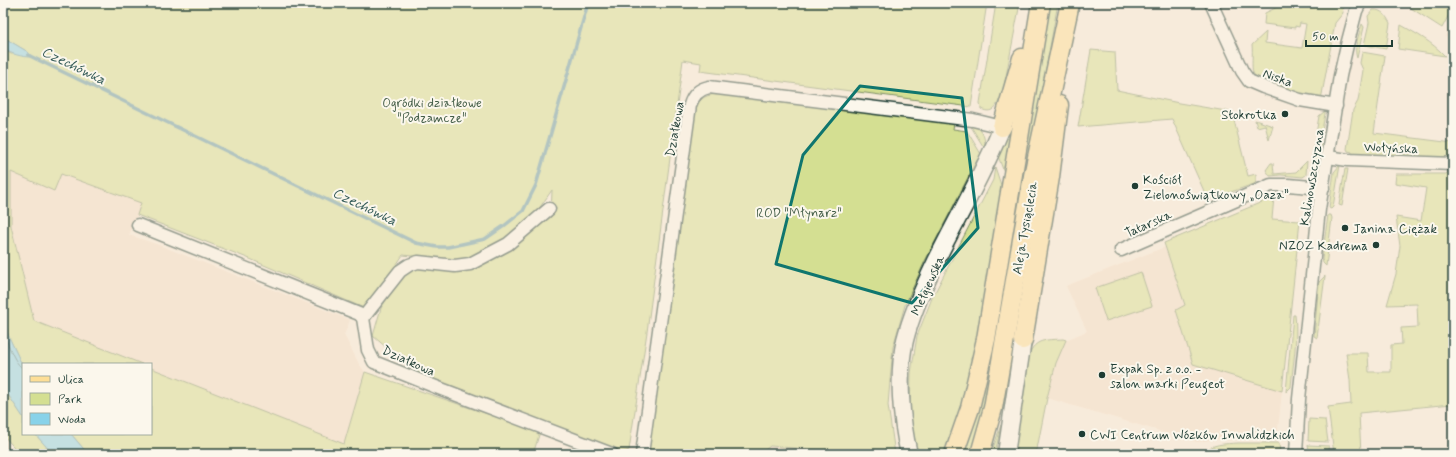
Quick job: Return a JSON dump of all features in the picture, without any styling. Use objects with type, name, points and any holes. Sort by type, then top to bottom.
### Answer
[{"type":"main road","points":[[1002,127],[1038,3]]},
{"type":"main road","name":"Aleja Tysiąclecia","points":[[954,454],[970,408],[986,338],[1041,3]]},
{"type":"main road","points":[[1006,454],[1050,177],[1071,3]]},
{"type":"main road","name":"Aleja Tysiąclecia","points":[[980,454],[993,408],[1033,176],[1071,3]]},
{"type":"main road","name":"Mełgiewska","points":[[907,447],[902,406],[902,364],[905,341],[914,310],[925,284],[1002,127]]},
{"type":"street","name":"Niska","points":[[1211,3],[1242,71],[1249,81],[1300,100],[1336,106]]},
{"type":"street","name":"Kalinowszczyzna","points":[[1296,454],[1297,416],[1303,353],[1323,188],[1344,56],[1356,11],[1360,3]]},
{"type":"street","name":"Działkowa","points":[[642,454],[689,111],[692,99],[697,92],[709,87],[973,120],[1002,127]]},
{"type":"street","name":"Wołyńska","points":[[1328,157],[1348,160],[1453,164]]},
{"type":"street","name":"Tatarska","points":[[1121,250],[1264,187],[1278,184],[1323,188]]},
{"type":"street","points":[[138,225],[353,311],[363,318],[400,271],[409,265],[418,262],[455,266],[470,264],[508,244],[549,209]]},
{"type":"street","name":"Działkowa","points":[[363,318],[368,350],[374,362],[442,390],[612,454]]},
{"type":"highlighted area","points":[[860,86],[962,98],[978,228],[912,303],[776,264],[803,155]]},
{"type":"shaded area","points":[[1453,21],[1453,42],[1445,36]]},
{"type":"shaded area","points":[[11,172],[54,191],[61,174],[142,203],[129,235],[156,244],[350,320],[344,335],[359,364],[365,372],[344,445],[152,368],[152,363],[139,363],[34,321],[11,226]]},
{"type":"shaded area","points":[[1165,247],[1185,305],[1176,310],[1193,364],[1282,391],[1277,438],[1217,439],[1197,442],[1047,398],[1056,363],[1066,340],[1087,331],[1066,286]]},
{"type":"shaded area","points":[[770,446],[861,454],[760,454]]},
{"type":"green space","name":"Ogródki działkowe \"Podzamcze\"","points":[[3,3],[987,3],[971,107],[700,71],[701,63],[683,60],[647,332],[629,450],[622,453],[416,373],[373,336],[381,308],[403,273],[412,267],[471,269],[484,263],[551,217],[552,190],[529,223],[505,242],[458,263],[403,255],[366,309],[250,259],[137,215],[141,203],[61,174],[54,191],[11,172],[11,226],[34,321],[139,363],[22,363],[22,365],[8,335],[3,310],[3,49],[11,54],[28,52],[3,37]]},
{"type":"green space","points":[[996,3],[1020,3],[1003,92],[998,104],[990,111],[986,111],[981,109],[980,103]]},
{"type":"green space","points":[[1049,3],[1058,3],[1026,178],[1020,177]]},
{"type":"green space","points":[[1286,3],[1339,3],[1342,6],[1343,13],[1335,23],[1321,100],[1284,91],[1264,83],[1253,73],[1252,45],[1266,32],[1265,43],[1302,48],[1306,24],[1300,23],[1299,27],[1295,26],[1295,28],[1264,24],[1265,13]]},
{"type":"green space","points":[[1403,3],[1453,3],[1453,7],[1442,28]]},
{"type":"green space","points":[[1373,10],[1381,12],[1390,23],[1386,49],[1364,45],[1369,23],[1368,16]]},
{"type":"green space","points":[[1362,24],[1364,27],[1357,58],[1356,46]]},
{"type":"green space","points":[[1401,25],[1430,42],[1445,56],[1398,49]]},
{"type":"green space","points":[[1091,50],[1115,52],[1117,90],[1232,112],[1248,176],[1256,174],[1256,182],[1208,200],[1172,119],[1078,127]]},
{"type":"green space","points":[[1362,52],[1385,56],[1374,133],[1453,143],[1453,159],[1352,155],[1352,152],[1348,151],[1347,149],[1353,110],[1358,101],[1363,70],[1360,63]]},
{"type":"green space","name":"ROD \"Młynarz\"","points":[[716,94],[954,123],[953,129],[967,131],[981,154],[925,261],[905,305],[893,347],[888,405],[895,454],[861,454],[770,446],[760,454],[651,454],[649,450],[694,113],[699,101],[704,97]]},
{"type":"green space","points":[[1325,111],[1321,136],[1318,136],[1316,134],[1319,116]]},
{"type":"green space","points":[[1013,120],[1005,175],[998,156]]},
{"type":"green space","points":[[1255,120],[1273,126],[1269,140],[1265,125],[1257,127]]},
{"type":"green space","points":[[970,125],[982,132],[985,146],[983,146]]},
{"type":"green space","points":[[1321,143],[1317,169],[1315,174],[1308,180],[1311,172],[1314,144]]},
{"type":"green space","points":[[1307,161],[1306,175],[1303,177],[1281,175],[1270,176],[1266,170],[1271,163],[1273,163],[1274,174],[1296,172]]},
{"type":"green space","points":[[1340,165],[1333,207],[1331,209],[1329,208],[1334,172]]},
{"type":"green space","points":[[995,167],[1002,188],[984,304],[969,383],[947,454],[916,454],[910,414],[911,373],[917,336],[932,298],[993,180]]},
{"type":"green space","points":[[1345,169],[1348,169],[1342,206],[1339,205]]},
{"type":"green space","points":[[1450,170],[1453,170],[1452,404],[1359,413],[1361,454],[1334,454],[1328,407],[1351,404],[1350,380],[1346,353],[1368,353],[1369,372],[1391,372],[1391,345],[1402,344],[1401,328],[1418,327],[1417,304],[1387,305],[1396,274],[1400,246],[1396,217],[1421,221],[1426,188],[1395,183],[1396,174],[1446,174]]},
{"type":"green space","points":[[1274,197],[1272,219],[1300,221],[1282,391],[1193,364],[1176,310],[1185,305],[1164,243]]},
{"type":"green space","points":[[1016,199],[1022,200],[993,377],[973,454],[962,454],[986,375],[1001,303]]},
{"type":"green space","points":[[1328,215],[1331,215],[1332,218],[1326,266],[1322,259]]},
{"type":"green space","points":[[1141,272],[1152,306],[1106,321],[1095,288]]},
{"type":"green space","points":[[1325,276],[1317,338],[1314,336],[1319,282]]},
{"type":"green space","points":[[1293,315],[1295,315],[1296,324],[1295,351],[1291,387],[1286,392]]},
{"type":"green space","points":[[1063,339],[1066,340],[1056,363],[1047,398],[1036,454],[1014,454],[1030,352],[1036,344],[1040,342]]},
{"type":"green space","points":[[152,368],[344,444],[365,372],[540,432],[533,454],[88,454],[72,435],[152,435]]},
{"type":"green space","points":[[3,387],[22,416],[22,435],[36,435],[53,454],[20,454],[3,435]]},
{"type":"green space","points":[[1309,419],[1325,420],[1328,442],[1308,441]]},
{"type":"green space","points":[[1001,425],[995,454],[991,454]]},
{"type":"green space","points":[[1238,443],[1279,443],[1280,454],[1228,454],[1224,452],[1222,454],[1203,454],[1206,450],[1214,446]]},
{"type":"green space","points":[[1308,445],[1329,446],[1330,454],[1310,454]]},
{"type":"water","points":[[3,37],[28,52],[32,57],[17,55],[3,49]]},
{"type":"water","points":[[3,310],[8,335],[22,365],[22,416],[3,387]]},
{"type":"water","points":[[36,435],[72,435],[88,454],[53,454]]},
{"type":"waterway","name":"Czechówka","points":[[28,55],[416,243],[437,247],[448,247],[485,239],[523,211],[536,185],[588,3]]},
{"type":"place","name":"Stokrotka","points":[[1285,114]]},
{"type":"place","name":"Kościół Zielonoświątkowy „Oaza”","points":[[1135,186]]},
{"type":"place","name":"Janina Ciężak","points":[[1345,228]]},
{"type":"place","name":"NZOZ Kadrema","points":[[1376,245]]},
{"type":"place","name":"Expak Sp. z o.o. - salon marki Peugeot","points":[[1102,375]]},
{"type":"place","name":"CWI Centrum Wózków Inwalidzkich","points":[[1082,434]]}]
